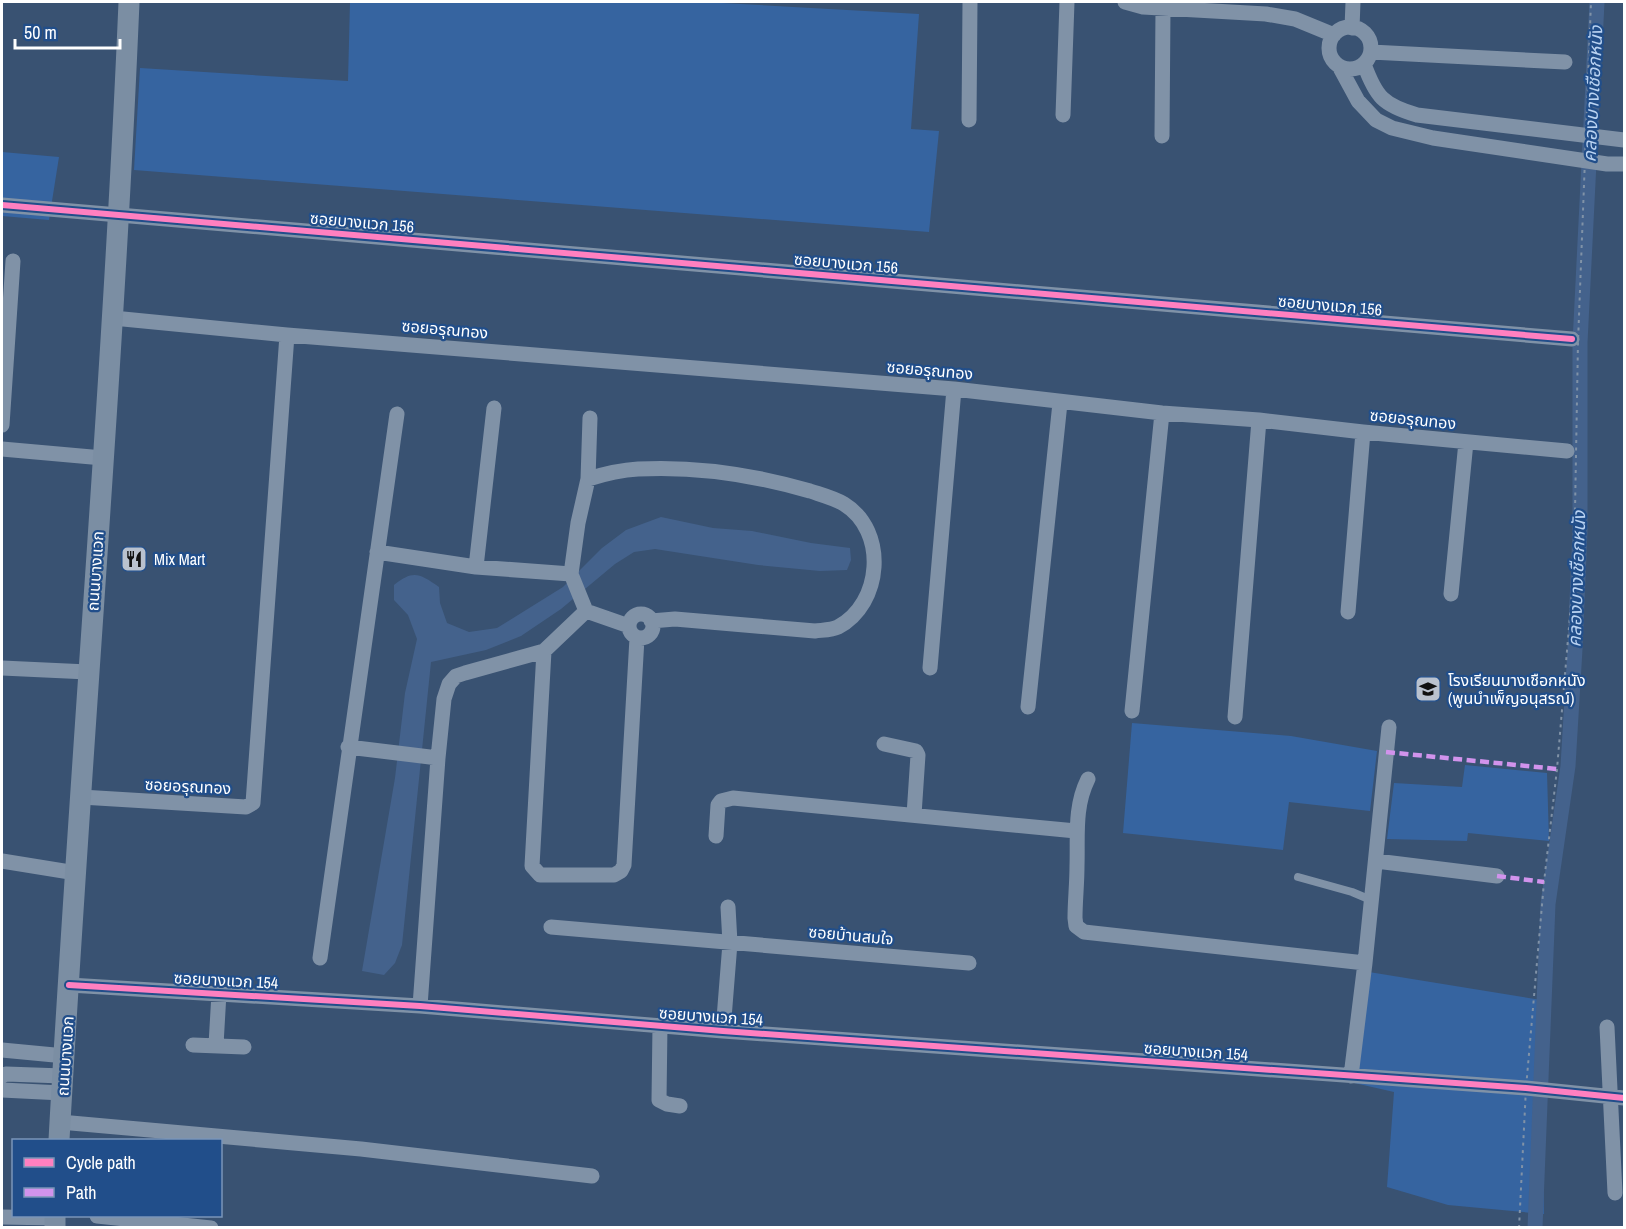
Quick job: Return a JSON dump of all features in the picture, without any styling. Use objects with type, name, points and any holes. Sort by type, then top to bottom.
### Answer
[{"type":"main road","name":"ถนนบางแวก","points":[[60,1131],[88,672],[113,318],[129,2]]},
{"type":"street","points":[[969,120],[970,2]]},
{"type":"street","points":[[1063,115],[1067,2]]},
{"type":"street","points":[[1125,2],[1143,7],[1276,15],[1294,19],[1334,35]]},
{"type":"street","points":[[1352,28],[1353,2]]},
{"type":"street","points":[[1162,136],[1163,8]]},
{"type":"street","points":[[1624,140],[1417,115],[1396,109],[1381,99],[1370,80],[1369,39],[1364,33],[1352,28],[1339,31],[1331,41],[1331,55],[1358,101],[1376,120],[1392,128],[1433,138],[1607,164],[1624,164]]},
{"type":"street","points":[[1339,66],[1352,69],[1368,58],[1565,62]]},
{"type":"street","name":"ซอยบางแวก 156","points":[[2,205],[1572,339]]},
{"type":"street","points":[[2,425],[13,261]]},
{"type":"street","name":"ซอยอรุณทอง","points":[[113,318],[287,335],[954,389],[1060,403],[1567,451]]},
{"type":"street","name":"ซอยอรุณทอง","points":[[81,797],[246,807],[253,803],[287,335]]},
{"type":"street","points":[[930,668],[954,389]]},
{"type":"street","points":[[1028,707],[1060,403]]},
{"type":"street","points":[[476,567],[494,408]]},
{"type":"street","points":[[1132,711],[1162,413]]},
{"type":"street","points":[[320,958],[348,747],[397,414]]},
{"type":"street","points":[[590,418],[588,479],[578,523],[572,575],[583,604],[633,632]]},
{"type":"street","points":[[1235,717],[1258,420]]},
{"type":"street","points":[[1348,612],[1363,432]]},
{"type":"street","points":[[1451,594],[1466,442]]},
{"type":"street","points":[[2,450],[103,458]]},
{"type":"street","points":[[544,651],[532,866],[540,875],[614,875],[621,871],[624,865],[633,632],[631,619],[637,615],[646,616],[651,621],[675,619],[815,631],[836,628],[860,609],[872,583],[874,549],[870,533],[854,511],[832,498],[784,483],[724,473],[637,469],[588,479]]},
{"type":"street","points":[[377,552],[476,567],[572,575]]},
{"type":"street","points":[[420,1006],[431,758],[449,684],[456,676],[544,651],[583,604]]},
{"type":"street","points":[[2,668],[88,672]]},
{"type":"street","points":[[1351,1076],[1372,901],[1389,727]]},
{"type":"street","points":[[884,744],[916,751],[918,755],[914,815]]},
{"type":"street","points":[[348,747],[431,758]]},
{"type":"street","points":[[1088,779],[1082,791],[1076,831],[1075,918],[1076,926],[1084,932],[1365,963]]},
{"type":"street","points":[[716,836],[718,805],[721,801],[733,798],[1076,831]]},
{"type":"street","points":[[2,861],[76,873]]},
{"type":"street","points":[[1376,861],[1497,876]]},
{"type":"street","points":[[723,1031],[730,943],[728,907]]},
{"type":"street","name":"ซอยบ้านสมใจ","points":[[551,927],[969,963]]},
{"type":"street","name":"ซอยบางแวก 154","points":[[69,985],[420,1006],[723,1031],[1532,1089],[1617,1098]]},
{"type":"street","points":[[216,1045],[219,993]]},
{"type":"street","points":[[660,1025],[659,1100],[680,1106]]},
{"type":"street","points":[[1607,1027],[1617,1098],[1615,1193]]},
{"type":"street","points":[[192,1045],[244,1047]]},
{"type":"street","points":[[2,1050],[64,1075]]},
{"type":"street","points":[[2,1076],[6,1074],[64,1075]]},
{"type":"street","points":[[2,1090],[64,1075]]},
{"type":"street","points":[[60,1131],[194,1139]]},
{"type":"street","points":[[222,1141],[362,1149],[592,1176]]},
{"type":"street","points":[[2,1217],[55,1220]]},
{"type":"street","points":[[116,1217],[211,1227]]},
{"type":"lane","points":[[1298,877],[1352,892],[1372,901]]},
{"type":"path","points":[[1520,1227],[1532,1089],[1544,882],[1557,769],[1574,568],[1578,342],[1591,2]]},
{"type":"shaded area","points":[[350,2],[704,2],[919,14],[911,129],[939,131],[929,232],[134,170],[140,68],[348,81]]},
{"type":"shaded area","points":[[2,152],[59,157],[49,220],[2,216]]},
{"type":"shaded area","points":[[661,517],[713,528],[752,531],[850,548],[851,560],[847,570],[820,571],[758,565],[655,549],[634,552],[615,564],[561,609],[521,636],[486,650],[431,662],[402,945],[395,963],[384,975],[362,971],[395,778],[405,693],[417,639],[408,615],[394,600],[394,585],[411,575],[421,576],[439,587],[440,603],[447,623],[469,632],[497,628],[563,587],[602,548],[626,530]]},
{"type":"shaded area","points":[[1132,723],[1291,736],[1377,751],[1370,811],[1289,802],[1283,850],[1123,833]]},
{"type":"shaded area","points":[[1465,765],[1547,773],[1549,841],[1468,833],[1467,841],[1387,839],[1394,783],[1462,787]]},
{"type":"shaded area","points":[[1369,972],[1541,1000],[1544,1214],[1448,1205],[1387,1187],[1394,1092],[1350,1082]]},
{"type":"waterway","name":"คลองบางเชือกหนัง","points":[[1535,1228],[1548,904],[1568,766],[1575,649],[1580,531],[1580,343],[1597,2]]},
{"type":"marked path","points":[[1386,752],[1557,769]]},
{"type":"marked path","points":[[1497,876],[1544,882]]},
{"type":"cycle path","points":[[2,205],[1572,339]]},
{"type":"cycle path","points":[[69,985],[420,1006],[723,1031],[1526,1088],[1624,1098]]},
{"type":"place","name":"Mix Mart","points":[[134,559]]},
{"type":"place","name":"โรงเรียนบางเชือกหนัง (พูนบำเพ็ญอนุสรณ์)","points":[[1428,689]]}]
